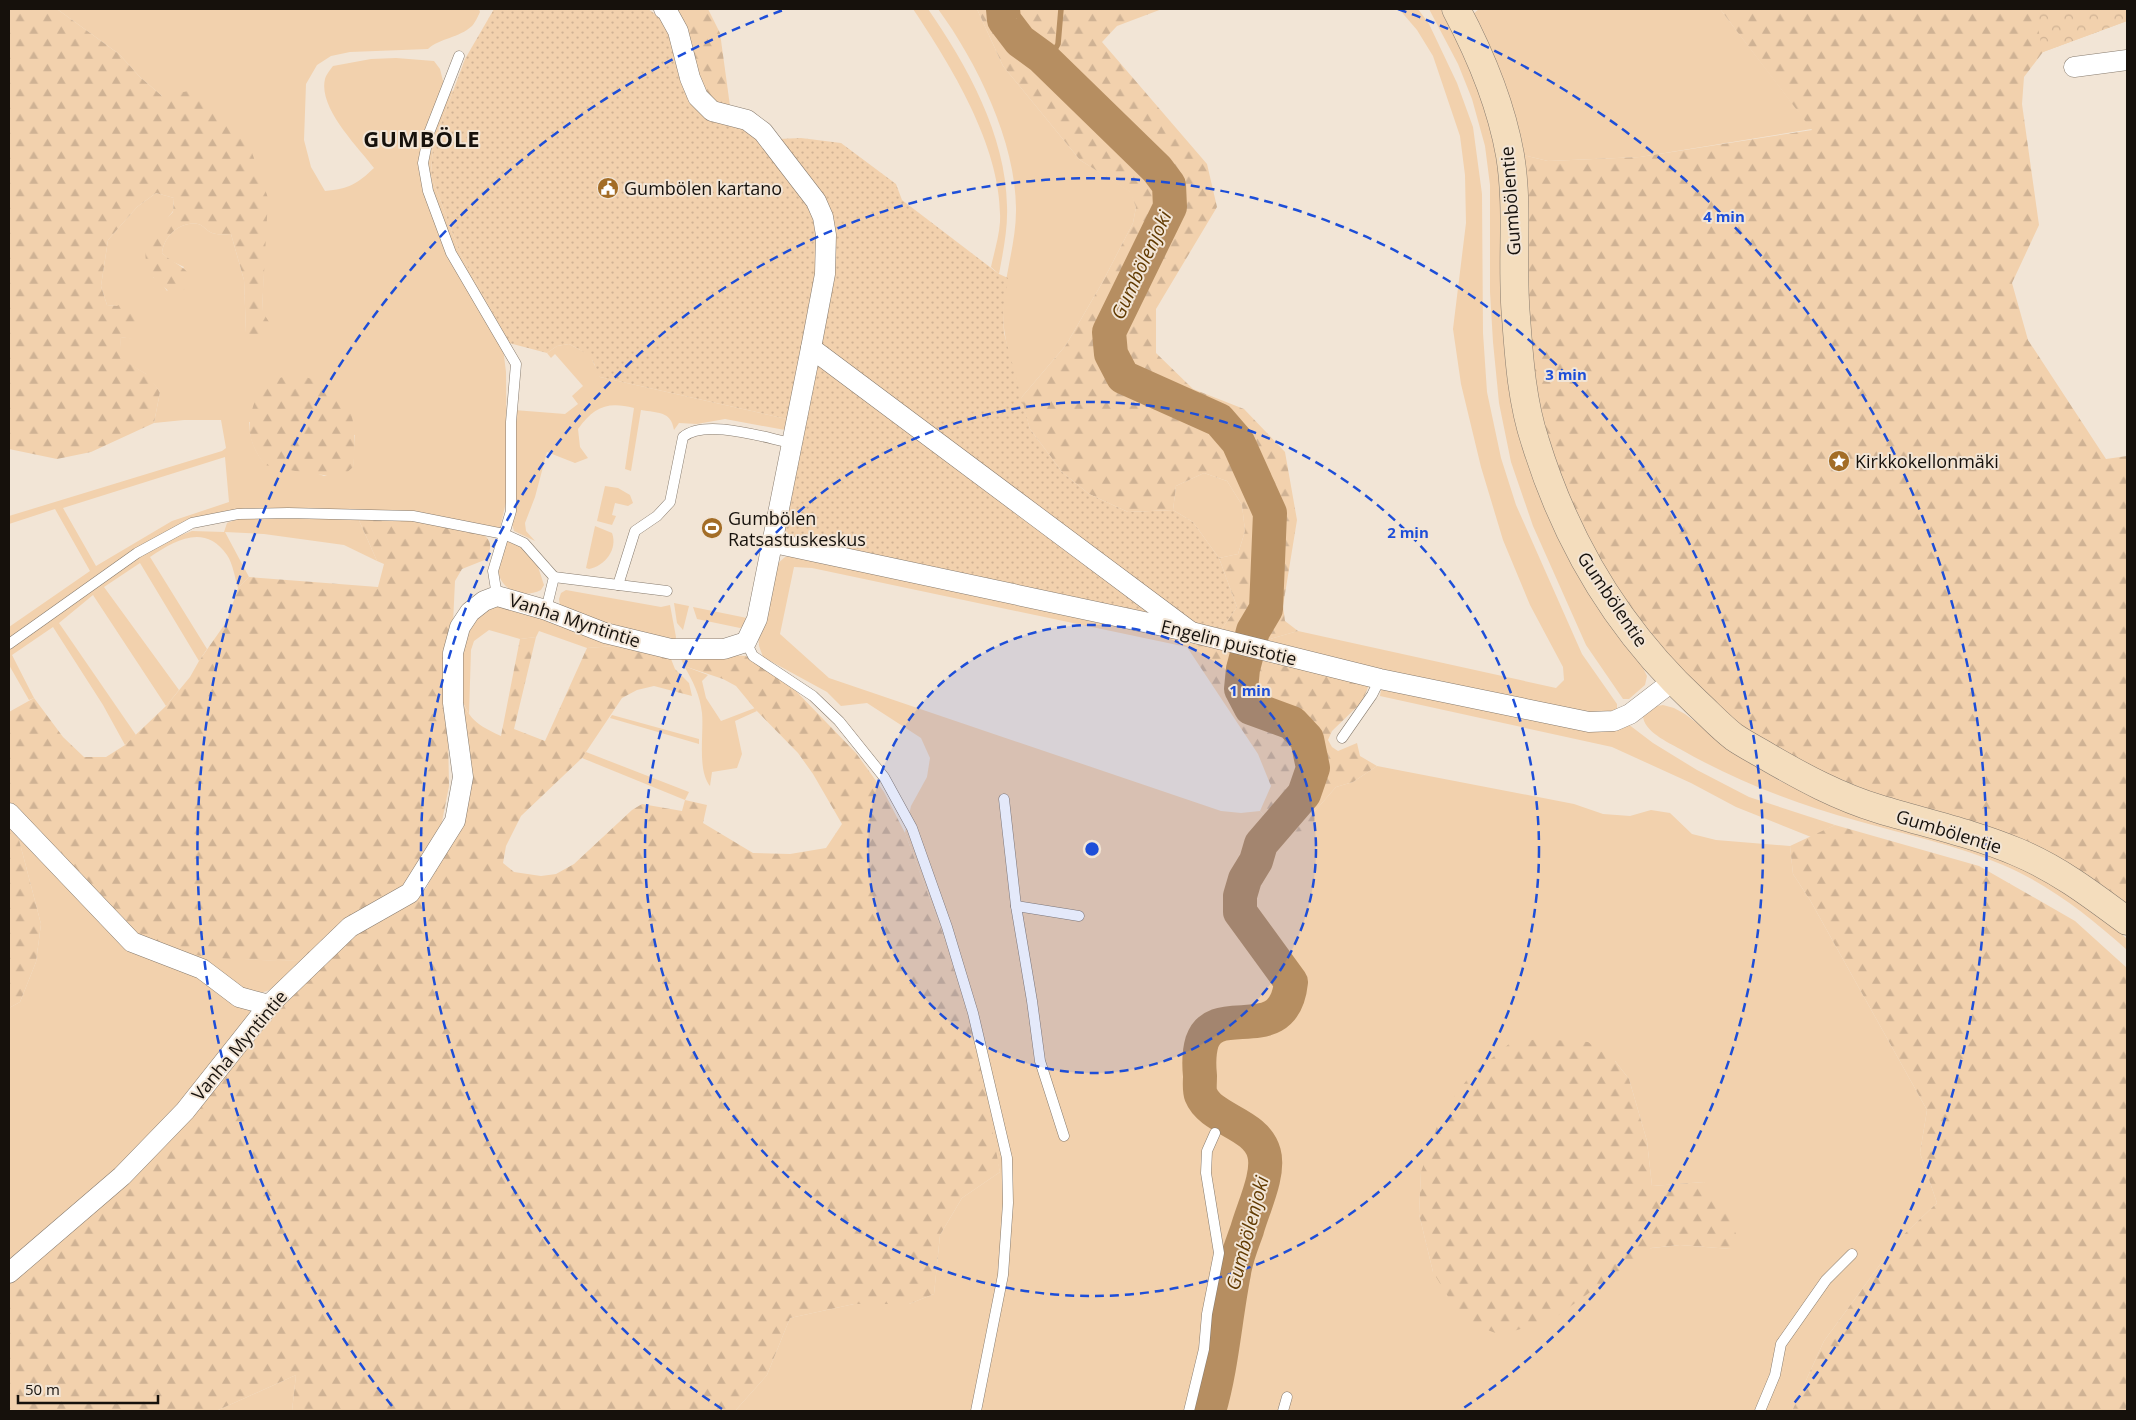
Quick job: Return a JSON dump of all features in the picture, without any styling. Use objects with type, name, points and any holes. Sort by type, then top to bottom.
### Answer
[{"type":"main road","name":"Gumbölentie","points":[[1456,9],[1478,49],[1510,155],[1515,216],[1516,314],[1523,385],[1534,439],[1562,514],[1590,572],[1633,634],[1673,681],[1733,736],[1807,780],[1876,808],[1958,831],[2017,852],[2077,883],[2127,921]]},
{"type":"street","points":[[664,9],[678,31],[690,78],[698,96],[712,111],[748,120],[763,132],[816,201],[823,218],[826,252],[825,274],[774,543],[757,619],[746,642]]},
{"type":"street","points":[[2074,68],[2127,60]]},
{"type":"street","points":[[811,348],[1191,632]]},
{"type":"street","name":"Engelin puistotie","points":[[774,543],[1191,632],[1380,679],[1589,722],[1614,721],[1630,714],[1673,681]]},
{"type":"street","name":"Vanha Myntintie","points":[[9,1273],[122,1176],[178,1118],[269,1004],[350,927],[410,893],[455,821],[463,777],[453,703],[452,653],[460,627],[470,612],[484,601],[498,596],[546,610],[605,633],[671,649],[724,649],[746,642]]},
{"type":"street","points":[[9,813],[132,942],[202,969],[239,997],[269,1004]]},
{"type":"lane","points":[[459,56],[429,134],[423,163],[428,191],[451,254],[516,364],[510,422],[511,511],[493,571],[498,596]]},
{"type":"lane","points":[[618,585],[635,531],[656,516],[670,502],[683,437],[690,431],[714,428],[792,443]]},
{"type":"lane","points":[[9,644],[137,553],[192,523],[246,514],[413,516],[504,534],[524,543],[554,577],[667,591]]},
{"type":"lane","points":[[546,610],[554,577]]},
{"type":"lane","points":[[746,642],[753,656],[813,696],[839,720],[884,777],[912,828],[947,928],[973,1012],[1007,1158],[1008,1203],[1003,1275],[976,1411]]},
{"type":"lane","points":[[1342,738],[1372,695],[1380,679]]},
{"type":"lane","points":[[1004,799],[1016,906],[1040,1061],[1064,1136]]},
{"type":"lane","points":[[1016,906],[1079,916]]},
{"type":"lane","points":[[1189,1411],[1204,1349],[1207,1314],[1219,1253],[1206,1173],[1207,1151],[1215,1133]]},
{"type":"lane","points":[[1760,1411],[1775,1375],[1781,1344],[1826,1280],[1852,1254]]},
{"type":"lane","points":[[1283,1411],[1286,1397]]},
{"type":"green space","points":[[9,9],[57,9],[119,54],[140,77],[162,96],[194,90],[249,144],[268,198],[262,311],[271,325],[268,335],[258,340],[246,333],[244,280],[231,234],[214,234],[198,224],[185,225],[174,231],[166,241],[162,253],[182,267],[190,276],[185,289],[175,297],[153,277],[146,264],[145,248],[152,234],[173,212],[174,198],[156,193],[137,207],[108,240],[101,286],[107,305],[117,306],[127,300],[135,314],[138,329],[137,340],[121,337],[120,358],[148,375],[160,392],[154,423],[91,452],[57,459],[9,449]]},
{"type":"green space","points":[[57,9],[479,9],[480,12],[475,21],[467,30],[438,42],[428,49],[350,52],[331,56],[317,65],[306,84],[304,140],[311,167],[325,191],[352,185],[374,168],[341,126],[327,102],[324,90],[325,79],[333,66],[371,59],[396,58],[434,61],[440,69],[445,89],[453,91],[433,145],[431,175],[460,253],[509,343],[503,348],[506,372],[507,498],[500,528],[431,515],[245,508],[228,512],[143,546],[107,568],[9,638],[9,627],[90,571],[55,509],[9,524],[9,516],[222,451],[226,448],[221,420],[184,420],[154,423],[160,392],[146,374],[119,358],[121,337],[136,339],[117,306],[107,305],[101,286],[108,240],[137,207],[156,193],[174,198],[173,211],[167,219],[153,277],[161,282],[167,291],[184,267],[171,261],[162,253],[166,241],[179,227],[198,224],[214,234],[231,234],[244,280],[246,333],[262,311],[264,266],[162,96],[140,77],[119,54]],"holes":[[[249,422],[355,435],[353,467],[324,476],[313,472],[265,464],[253,444]],[[225,457],[229,502],[172,521],[96,566],[63,508]]]},
{"type":"green space","points":[[494,9],[648,9],[658,16],[707,98],[778,139],[801,138],[841,143],[896,184],[902,200],[999,274],[1008,278],[1003,311],[1004,333],[1030,429],[1062,472],[1089,494],[1128,512],[1173,510],[1193,522],[1219,558],[1237,607],[1219,633],[791,539],[783,533],[787,419],[600,377],[596,373],[594,362],[591,358],[569,344],[557,346],[547,353],[509,343],[460,253],[431,175],[433,145],[465,59]]},
{"type":"green space","points":[[676,9],[708,9],[720,33],[730,106],[717,104],[707,98]]},
{"type":"green space","points":[[913,9],[928,9],[943,31],[970,77],[992,127],[1005,179],[1007,206],[1004,249],[999,274],[991,267],[1000,222],[999,195],[984,138],[958,83]]},
{"type":"green space","points":[[938,9],[977,9],[1003,66],[1080,160],[1131,192],[1136,207],[1133,223],[1102,283],[1066,345],[1021,398],[1003,324],[1004,300],[1016,211],[1015,185],[1010,159],[992,105],[980,79],[953,30]]},
{"type":"green space","points":[[977,9],[1162,9],[1117,26],[1102,42],[1207,164],[1217,207],[1156,309],[1156,353],[1193,389],[1244,409],[1285,452],[1297,520],[1283,606],[1285,621],[1298,631],[1260,642],[1219,633],[1237,607],[1219,558],[1238,554],[1245,531],[1242,505],[1227,481],[1204,473],[1176,486],[1173,510],[1128,512],[1089,494],[1062,472],[1030,429],[1021,398],[1066,345],[1102,283],[1133,223],[1136,207],[1130,192],[1080,160],[1003,66]]},
{"type":"green space","points":[[1399,9],[1418,9],[1429,24],[1457,83],[1473,127],[1482,194],[1483,333],[1487,392],[1501,458],[1516,505],[1582,654],[1617,704],[1617,709],[1613,712],[1579,713],[1260,642],[1298,631],[1556,688],[1564,680],[1563,667],[1530,605],[1503,540],[1481,467],[1461,384],[1453,329],[1466,223],[1465,175],[1460,136],[1433,56],[1417,30]]},
{"type":"green space","points":[[1429,9],[1442,9],[1456,32],[1492,124],[1597,604],[1642,666],[1647,676],[1645,685],[1629,699],[1623,699],[1586,645],[1533,526],[1511,462],[1499,403],[1493,342],[1490,292],[1490,185],[1485,146],[1472,99],[1458,64]]},
{"type":"green space","points":[[1479,9],[1720,9],[1812,129],[1640,157],[1548,161],[1519,154],[1473,14]]},
{"type":"green space","points":[[1720,9],[2127,9],[2127,21],[2043,52],[2024,77],[2022,104],[2039,225],[2012,283],[2028,340],[2106,459],[2127,456],[2127,910],[2091,879],[2026,841],[1878,795],[1813,768],[1740,726],[1681,674],[1641,628],[1571,511],[1545,436],[1534,386],[1519,154],[1548,161],[1640,157],[1812,130]]},
{"type":"green space","points":[[2034,9],[2127,9],[2127,21],[2043,52]]},
{"type":"green space","points":[[569,344],[590,355],[600,377],[787,419],[785,430],[725,419],[697,424],[679,423],[674,430],[667,416],[641,410],[631,471],[625,469],[634,408],[616,405],[602,408],[590,415],[578,429],[580,447],[588,458],[575,463],[547,452],[535,497],[525,523],[526,531],[535,541],[514,531],[511,521],[514,410],[565,414],[578,404],[572,396],[583,386],[555,354],[551,358],[547,353],[557,346]]},
{"type":"green space","points":[[297,374],[319,382],[339,393],[349,407],[354,428],[354,459],[353,467],[343,476],[313,474],[265,465],[252,443],[250,433],[251,413],[265,381]]},
{"type":"green space","points":[[1204,473],[1227,481],[1242,505],[1245,531],[1238,554],[1219,558],[1193,522],[1173,510],[1176,486]]},
{"type":"green space","points":[[605,486],[618,488],[630,495],[633,503],[628,506],[615,503],[612,515],[616,516],[612,525],[597,521]]},
{"type":"green space","points":[[243,517],[358,518],[377,561],[344,545],[264,534],[225,532],[249,577],[238,588],[229,559],[218,545],[209,539],[200,537],[180,540],[150,557],[207,649],[199,661],[140,563],[104,587],[179,690],[166,706],[93,595],[59,623],[136,735],[125,745],[103,705],[53,627],[12,655],[34,698],[29,700],[9,665],[9,646],[126,564],[168,540],[192,531],[224,532],[227,523]]},
{"type":"green space","points":[[358,518],[414,521],[482,533],[489,542],[490,548],[487,559],[462,569],[455,581],[448,731],[449,786],[440,832],[411,885],[304,960],[278,961],[216,958],[168,951],[144,943],[9,804],[9,712],[34,698],[63,737],[84,757],[106,757],[125,745],[166,706],[190,677],[227,621],[238,588],[249,577],[378,587],[384,564],[377,561]]},
{"type":"green space","points":[[595,526],[612,533],[613,545],[612,551],[605,561],[589,569],[586,568]]},
{"type":"green space","points":[[509,541],[524,548],[533,557],[544,585],[541,590],[525,594],[517,593],[504,585],[498,571],[498,559],[504,543]]},
{"type":"green space","points":[[800,554],[1200,641],[1187,647],[812,568],[794,567],[780,634],[829,678],[1221,811],[1241,813],[1260,811],[1274,827],[1291,832],[1315,811],[1336,787],[1353,782],[1377,766],[1574,804],[1603,814],[1630,816],[1651,810],[1670,813],[1692,834],[1716,840],[1790,846],[1793,874],[1810,900],[1927,1110],[1920,1153],[1937,1203],[1898,1240],[1824,1341],[1792,1411],[735,1411],[767,1375],[790,1318],[854,1304],[909,1304],[934,1294],[940,1235],[962,1198],[1000,1172],[943,934],[905,833],[911,806],[927,777],[930,758],[921,738],[867,703],[841,706],[827,692],[763,657],[759,646],[758,632],[775,566],[785,557]],"holes":[[[1615,1061],[1629,1079],[1647,1141],[1652,1186],[1704,1182],[1731,1249],[1680,1245],[1433,1272],[1419,1214],[1421,1172]]]},
{"type":"green space","points":[[566,590],[661,607],[670,605],[676,637],[675,642],[626,635],[560,607],[559,599],[561,593]]},
{"type":"green space","points":[[674,603],[689,606],[683,630],[677,623]]},
{"type":"green space","points":[[493,604],[628,645],[587,648],[539,631],[536,637],[520,639],[489,630],[474,641],[471,650],[469,714],[455,688],[465,622]]},
{"type":"green space","points":[[693,607],[747,618],[746,625],[740,628],[697,619]]},
{"type":"green space","points":[[536,637],[514,729],[545,741],[587,648],[628,645],[669,654],[675,669],[689,683],[692,696],[654,686],[637,690],[622,698],[582,758],[521,816],[506,846],[503,863],[514,872],[541,876],[556,874],[574,864],[632,810],[642,804],[682,811],[685,800],[707,805],[703,823],[753,853],[790,854],[826,848],[842,824],[813,774],[798,753],[755,709],[736,686],[723,679],[684,666],[680,656],[704,654],[746,656],[794,689],[856,753],[884,792],[905,833],[943,934],[977,1048],[1000,1172],[962,1198],[940,1235],[934,1294],[909,1304],[854,1304],[790,1318],[767,1375],[735,1411],[292,1411],[296,1375],[216,1411],[9,1411],[9,1283],[158,1146],[312,970],[375,919],[426,889],[459,823],[455,688],[472,718],[483,727],[501,736],[520,639]]},
{"type":"green space","points":[[1200,641],[1370,682],[1362,702],[1332,731],[1328,740],[1332,747],[1338,751],[1357,743],[1360,756],[1377,766],[1353,782],[1336,787],[1315,811],[1314,830],[1296,832],[1283,830],[1273,824],[1260,811],[1271,786],[1258,754],[1187,647]]},
{"type":"green space","points":[[684,666],[708,675],[702,681],[706,698],[721,721],[755,708],[757,711],[735,721],[742,754],[737,768],[712,772],[710,786],[706,779],[702,761],[702,713],[700,700]]},
{"type":"green space","points":[[1381,689],[1628,724],[1653,743],[1697,770],[1749,797],[1835,825],[1811,837],[1736,807],[1691,783],[1612,747],[1380,696]]},
{"type":"green space","points":[[1663,705],[1685,714],[1740,756],[1780,781],[1839,804],[2007,858],[2098,912],[2127,939],[2127,950],[2068,902],[2037,882],[2003,865],[1950,846],[1812,807],[1767,791],[1701,761],[1663,739],[1647,726],[1643,714],[1652,707]]},
{"type":"green space","points":[[612,715],[699,739],[699,744],[610,718]]},
{"type":"green space","points":[[586,752],[689,792],[685,800],[582,758]]},
{"type":"green space","points":[[9,822],[17,832],[41,924],[36,962],[20,1002],[9,1008]]},
{"type":"green space","points":[[1835,825],[1979,866],[2075,921],[2127,968],[2127,1411],[1792,1411],[1824,1341],[1898,1240],[1937,1203],[1920,1153],[1927,1110],[1810,900],[1793,874],[1790,846]]},
{"type":"green space","points":[[17,832],[71,885],[116,940],[139,953],[197,974],[247,1007],[251,1012],[152,1137],[9,1262],[9,1008],[20,1002],[36,962],[41,924]]},
{"type":"green space","points":[[168,951],[236,959],[304,960],[287,978],[275,987],[261,993],[252,994]]},
{"type":"green space","points":[[1538,1039],[1588,1042],[1615,1061],[1629,1079],[1647,1141],[1652,1186],[1704,1182],[1722,1200],[1736,1234],[1731,1249],[1680,1245],[1651,1248],[1553,1319],[1501,1335],[1463,1321],[1433,1272],[1419,1214],[1421,1172],[1442,1112],[1470,1076],[1509,1044]]},
{"type":"green space","points":[[296,1375],[292,1411],[216,1411]]},
{"type":"waterway","name":"Gumbölenjoki","points":[[1003,9],[1004,20],[1020,41],[1042,57],[1157,169],[1169,185],[1170,207],[1109,332],[1111,354],[1123,377],[1219,420],[1238,442],[1270,513],[1266,609],[1253,631],[1243,669],[1241,689],[1251,708],[1292,723],[1307,739],[1313,768],[1304,794],[1261,844],[1256,861],[1245,879],[1240,896],[1240,912],[1291,982],[1286,1002],[1276,1014],[1263,1020],[1221,1024],[1210,1030],[1202,1042],[1200,1050],[1201,1095],[1214,1110],[1252,1135],[1259,1143],[1264,1153],[1265,1161],[1263,1181],[1235,1267],[1220,1360],[1209,1411]]},
{"type":"waterway","points":[[1048,62],[1058,44],[1061,9]]},
{"type":"place","name":"Gumbölen kartano","points":[[608,188]]},
{"type":"place","name":"Kirkkokellonmäki","points":[[1839,461]]},
{"type":"place","name":"Gumbölen Ratsastuskeskus","points":[[712,528]]},
{"type":"district","name":"GUMBÖLE","points":[[422,138]]}]
